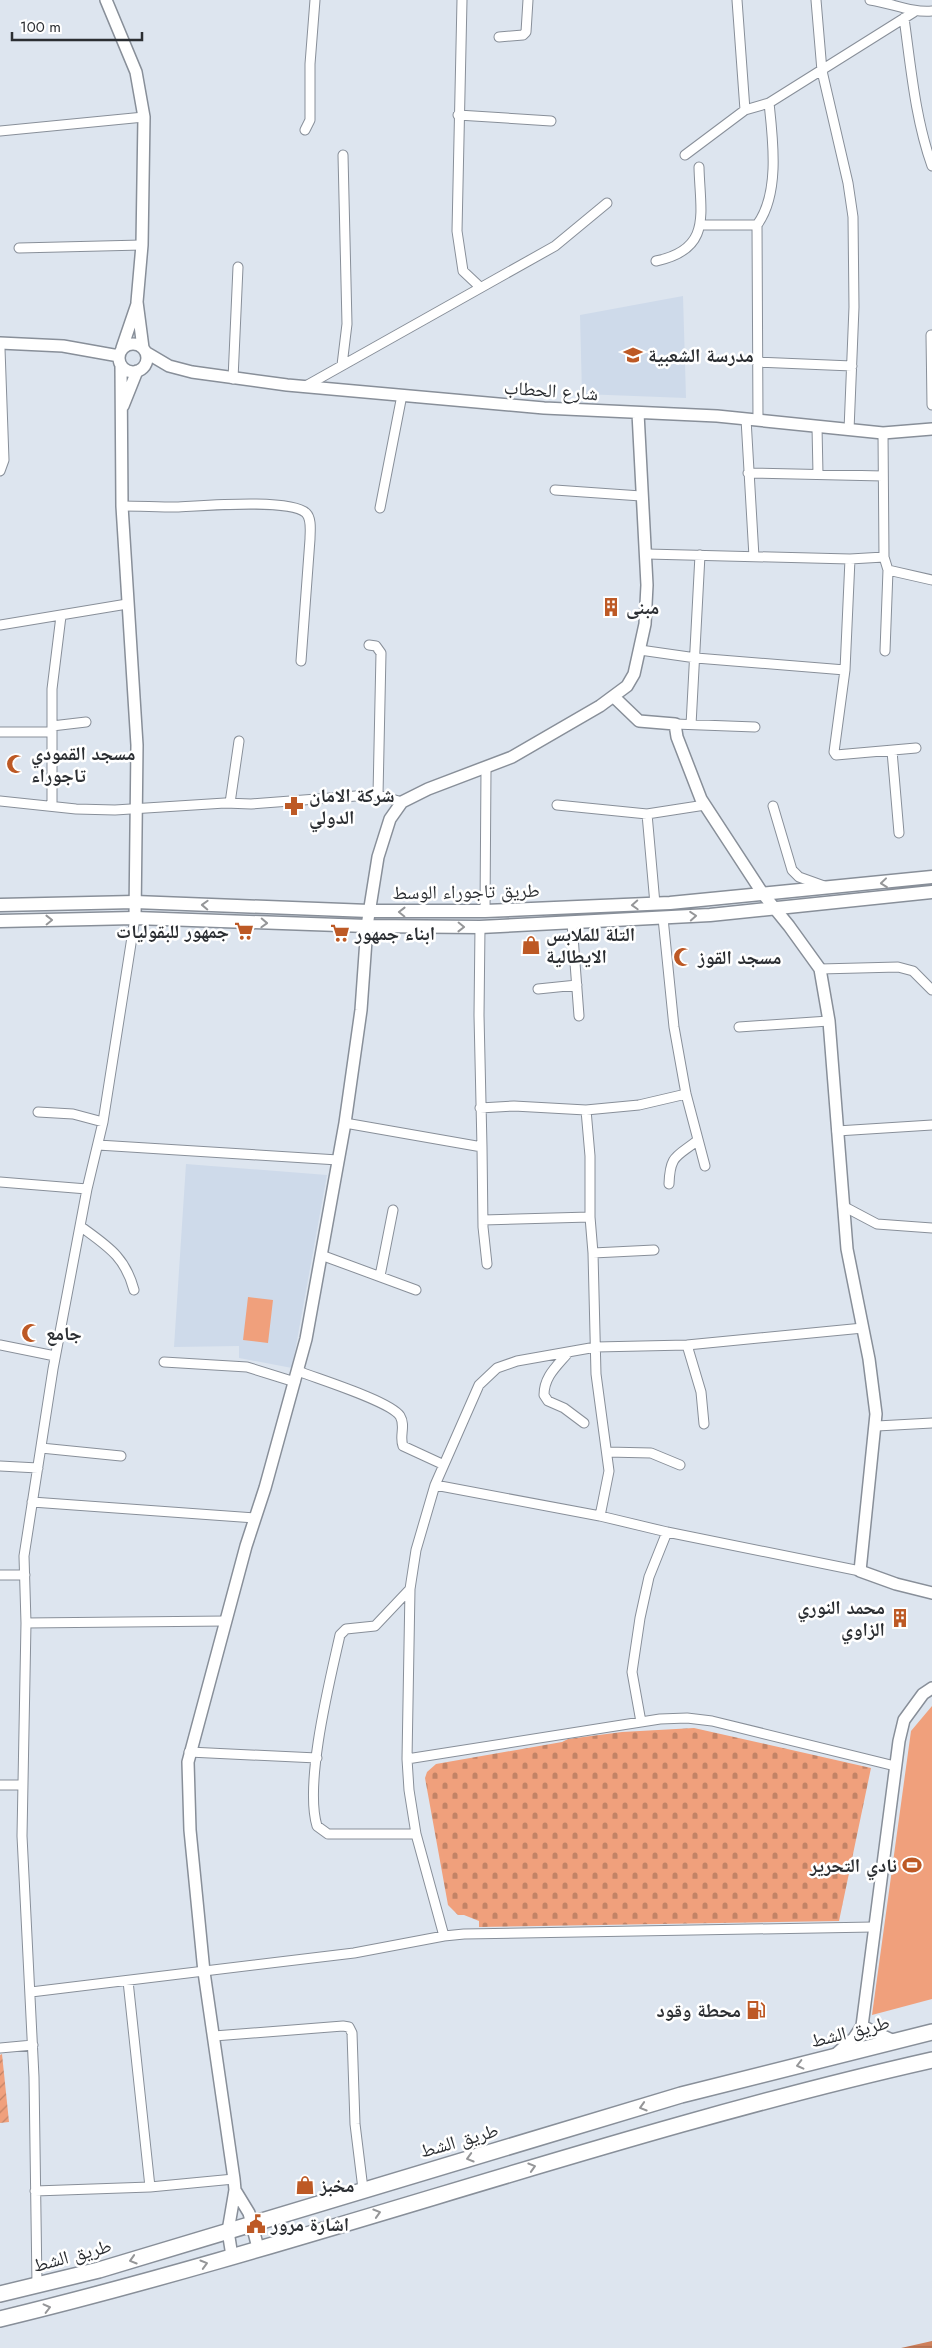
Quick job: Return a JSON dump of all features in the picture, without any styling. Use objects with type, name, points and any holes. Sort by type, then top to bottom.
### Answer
[{"type":"highway","name":"طريق الشط","points":[[0,2294],[99,2270],[363,2189],[681,2095],[932,2032]]},
{"type":"highway","points":[[0,2319],[108,2292],[698,2118],[932,2060]]},
{"type":"main road","name":"طريق تاجوراء الوسط","points":[[0,905],[135,902],[369,911],[485,911],[655,904],[831,889],[932,877]]},
{"type":"main road","points":[[0,921],[135,918],[367,926],[480,927],[663,918],[932,892]]},
{"type":"street","points":[[37,2285],[33,2045],[24,1882],[22,1785],[26,1539],[55,1356],[87,1189],[103,1122],[135,918],[137,745],[122,506],[121,356],[137,302],[142,245],[144,117],[136,72],[106,0]]},
{"type":"street","points":[[305,130],[310,120],[310,64],[315,0]]},
{"type":"street","points":[[462,0],[457,231],[463,271],[480,287]]},
{"type":"street","points":[[499,37],[524,36],[526,32],[528,0]]},
{"type":"street","points":[[737,0],[745,110]]},
{"type":"street","points":[[816,0],[822,71],[848,183],[853,217],[852,366],[849,430]]},
{"type":"street","points":[[870,0],[900,6],[914,12],[932,11]]},
{"type":"street","points":[[685,155],[745,110],[769,103],[914,12]]},
{"type":"street","points":[[904,18],[911,79],[926,149],[932,166]]},
{"type":"street","points":[[758,420],[757,225],[766,209],[772,191],[769,103]]},
{"type":"street","points":[[458,116],[551,120]]},
{"type":"street","points":[[0,130],[144,117]]},
{"type":"street","points":[[342,365],[347,324],[343,156]]},
{"type":"street","points":[[656,261],[683,253],[692,245],[701,225],[699,167]]},
{"type":"street","points":[[304,386],[555,246],[607,203]]},
{"type":"street","points":[[701,225],[757,225]]},
{"type":"street","points":[[19,248],[142,245]]},
{"type":"street","points":[[233,379],[238,267]]},
{"type":"street","points":[[122,408],[139,370],[147,362],[137,302]]},
{"type":"street","points":[[931,335],[932,404]]},
{"type":"street","points":[[0,343],[63,346],[121,356]]},
{"type":"street","points":[[121,356],[132,344],[145,350]]},
{"type":"street","points":[[0,349],[4,460],[0,471]]},
{"type":"street","name":"شارع الحطاب","points":[[145,350],[169,366]]},
{"type":"street","points":[[121,356],[128,371],[139,370]]},
{"type":"street","points":[[757,362],[852,366]]},
{"type":"street","name":"شارع الحطاب","points":[[139,370],[169,366],[233,379],[544,408],[746,419],[883,432],[932,429]]},
{"type":"street","points":[[380,508],[402,395]]},
{"type":"street","points":[[232,2256],[228,2231],[234,2185],[204,1972],[190,1830],[189,1752],[296,1377],[321,1255],[345,1122],[360,1020],[367,926],[382,844],[390,819],[402,802],[428,789],[486,769],[512,757],[628,686],[634,674],[645,624],[647,554],[641,496],[638,413]]},
{"type":"street","points":[[746,419],[754,557]]},
{"type":"street","points":[[817,427],[818,474]]},
{"type":"street","points":[[883,432],[884,557],[888,570],[885,651]]},
{"type":"street","points":[[748,473],[883,476]]},
{"type":"street","points":[[555,490],[641,496]]},
{"type":"street","points":[[122,506],[263,505],[297,508],[304,512],[310,524],[310,539],[301,662]]},
{"type":"street","points":[[647,554],[850,559],[884,557]]},
{"type":"street","points":[[690,726],[696,658],[700,555]]},
{"type":"street","points":[[850,559],[844,670],[835,754],[916,748]]},
{"type":"street","points":[[888,570],[932,580]]},
{"type":"street","points":[[0,625],[127,604]]},
{"type":"street","points":[[52,805],[52,689],[61,616]]},
{"type":"street","points":[[369,645],[376,646],[381,653],[378,795]]},
{"type":"street","points":[[640,650],[696,658],[844,670]]},
{"type":"street","points":[[614,696],[639,721],[690,726],[756,727]]},
{"type":"street","points":[[0,732],[52,729],[86,722]]},
{"type":"street","points":[[675,724],[677,737],[693,783],[705,805],[763,894],[820,969],[828,1021],[847,1249],[869,1359],[877,1426],[870,1467],[860,1571]]},
{"type":"street","points":[[230,804],[239,740]]},
{"type":"street","points":[[892,751],[900,833]]},
{"type":"street","points":[[485,911],[486,769]]},
{"type":"street","points":[[0,801],[96,810],[137,810],[251,804],[378,795],[402,802]]},
{"type":"street","points":[[557,805],[647,814],[705,805]]},
{"type":"street","points":[[773,806],[792,870],[799,877],[831,889]]},
{"type":"street","points":[[647,814],[655,904]]},
{"type":"street","points":[[663,918],[674,1027],[686,1094],[705,1166]]},
{"type":"street","points":[[572,923],[579,1016]]},
{"type":"street","points":[[480,927],[480,1108],[483,1129],[483,1220],[487,1264]]},
{"type":"street","points":[[820,969],[898,967],[913,971],[932,990]]},
{"type":"street","points":[[538,989],[577,985]]},
{"type":"street","points":[[738,1027],[828,1021]]},
{"type":"street","points":[[480,1108],[514,1106],[586,1110],[639,1105],[686,1094]]},
{"type":"street","points":[[586,1110],[590,1156],[590,1218],[593,1253],[596,1374],[609,1471],[600,1516]]},
{"type":"street","points":[[38,1112],[73,1114],[103,1122]]},
{"type":"street","points":[[345,1122],[482,1147]]},
{"type":"street","points":[[837,1131],[932,1125]]},
{"type":"street","points":[[669,1184],[670,1167],[677,1154],[698,1140]]},
{"type":"street","points":[[98,1144],[338,1160]]},
{"type":"street","points":[[0,1182],[87,1189]]},
{"type":"street","points":[[843,1206],[877,1224],[932,1228]]},
{"type":"street","points":[[380,1276],[393,1210]]},
{"type":"street","points":[[483,1220],[590,1218]]},
{"type":"street","points":[[80,1226],[99,1240],[124,1263],[134,1290]]},
{"type":"street","points":[[593,1253],[654,1250]]},
{"type":"street","points":[[321,1255],[416,1290]]},
{"type":"street","points":[[444,1936],[416,1834],[407,1760],[410,1589],[416,1550],[435,1484],[442,1464],[479,1385],[488,1374],[517,1361],[567,1354],[596,1347],[687,1345],[863,1328]]},
{"type":"street","points":[[0,1345],[55,1356]]},
{"type":"street","points":[[687,1345],[701,1392],[704,1424]]},
{"type":"street","points":[[567,1354],[548,1376],[544,1395],[548,1401],[564,1408],[584,1423]]},
{"type":"street","points":[[164,1362],[248,1367],[296,1377],[380,1402],[394,1410],[403,1423],[403,1446],[442,1464]]},
{"type":"street","points":[[877,1426],[932,1423]]},
{"type":"street","points":[[41,1448],[121,1456]]},
{"type":"street","points":[[607,1452],[636,1451],[650,1453],[680,1465]]},
{"type":"street","points":[[0,1466],[38,1468]]},
{"type":"street","points":[[435,1484],[600,1516],[667,1532],[860,1571],[896,1584],[932,1593]]},
{"type":"street","points":[[32,1502],[255,1518]]},
{"type":"street","points":[[641,1722],[632,1672],[640,1618],[649,1577],[667,1532]]},
{"type":"street","points":[[0,1575],[24,1575]]},
{"type":"street","points":[[410,1589],[375,1626],[346,1629],[341,1632],[317,1758],[316,1821],[323,1832],[333,1834],[416,1834]]},
{"type":"street","points":[[26,1622],[226,1621]]},
{"type":"street","points":[[832,2056],[844,2048],[862,2026],[873,1927],[895,1766],[904,1720],[923,1694],[932,1688]]},
{"type":"street","points":[[407,1760],[641,1722],[687,1718],[712,1721],[895,1766]]},
{"type":"street","points":[[189,1752],[317,1758]]},
{"type":"street","points":[[0,1785],[22,1785]]},
{"type":"street","points":[[31,1992],[354,1954],[444,1936],[873,1927]]},
{"type":"street","points":[[128,1981],[150,2187]]},
{"type":"street","points":[[862,2026],[894,2041]]},
{"type":"street","points":[[214,2036],[349,2027],[352,2033],[355,2124],[363,2189]]},
{"type":"street","points":[[0,2048],[33,2045]]},
{"type":"street","points":[[35,2191],[234,2185]]},
{"type":"street","points":[[234,2185],[253,2223],[258,2248]]},
{"type":"shaded area","name":"مدرسة الشعبية","points":[[683,296],[686,398],[582,394],[580,315]]},
{"type":"shaded area","points":[[186,1164],[327,1175],[292,1368],[239,1358],[239,1346],[174,1347]]},
{"type":"shaded area","points":[[932,2341],[932,2348],[901,2348]]},
{"type":"green space","points":[[248,1297],[273,1300],[268,1343],[243,1340]]},
{"type":"green space","name":"نادي التحرير","points":[[932,1706],[932,1999],[872,2015],[911,1731]]},
{"type":"green space","points":[[694,1728],[871,1768],[839,1921],[479,1927],[479,1921],[464,1915],[458,1915],[448,1905],[425,1778],[427,1772],[436,1764],[562,1742],[568,1739],[622,1732]]},
{"type":"green space","points":[[2,2054],[9,2122],[0,2123],[0,2055]]},
{"type":"place","name":"مدرسة الشعبية","points":[[633,355]]},
{"type":"place","name":"مبنى","points":[[611,607]]},
{"type":"place","name":"مسجد القمودي تاجوراء","points":[[16,764]]},
{"type":"place","name":"شركة الامان الدولي","points":[[294,806]]},
{"type":"place","name":"جمهور للبقوليات","points":[[244,931]]},
{"type":"place","name":"ابناء جمهور","points":[[340,933]]},
{"type":"place","name":"التلة للملابس الايطالية","points":[[531,945]]},
{"type":"place","name":"مسجد القوز","points":[[683,957]]},
{"type":"place","name":"جامع","points":[[31,1333]]},
{"type":"place","name":"محمد النوري الزاوي","points":[[900,1618]]},
{"type":"place","name":"نادي التحرير","points":[[912,1865]]},
{"type":"place","name":"محطة وقود","points":[[756,2010]]},
{"type":"place","name":"مخبز","points":[[305,2185]]},
{"type":"place","name":"اشارة مرور","points":[[256,2224]]}]
